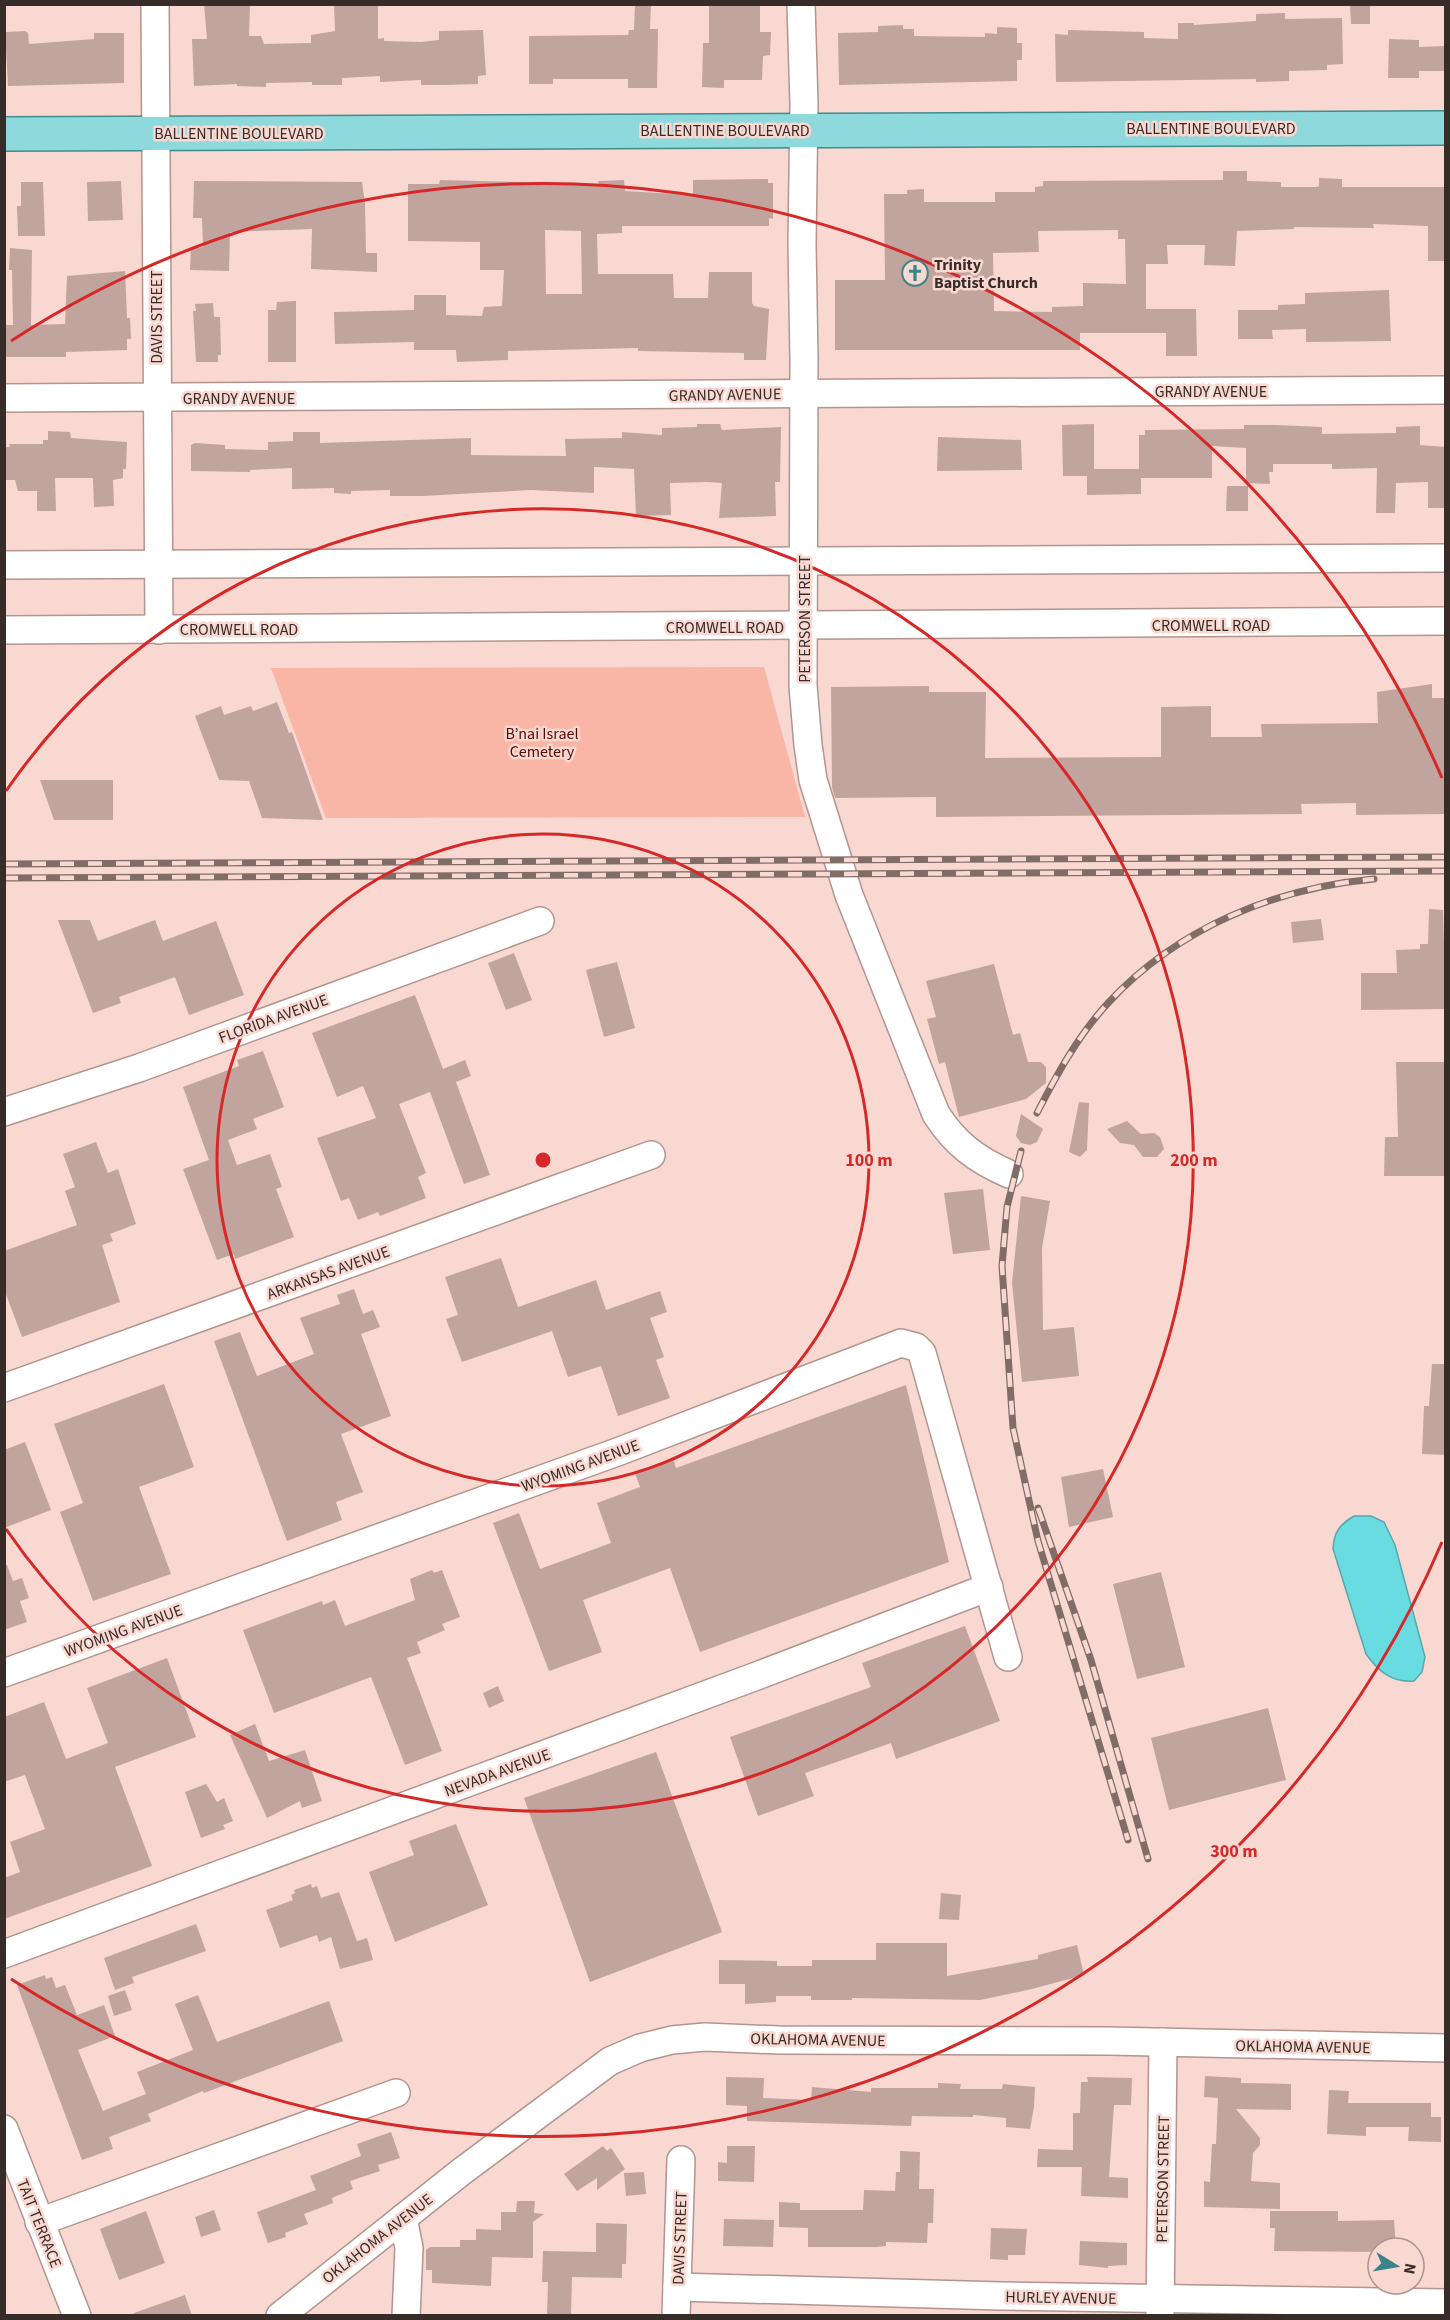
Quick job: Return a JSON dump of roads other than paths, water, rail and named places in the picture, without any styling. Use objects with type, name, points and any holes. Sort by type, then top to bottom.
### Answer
[{"type":"main road","name":"BALLENTINE BOULEVARD","points":[[4,134],[1446,128]]},
{"type":"street","name":"DAVIS STREET","points":[[155,4],[159,630]]},
{"type":"street","name":"PETERSON STREET","points":[[801,4],[804,393],[803,686],[813,780],[849,895],[936,1114],[947,1131],[965,1150],[986,1164],[1009,1174]]},
{"type":"street","name":"GRANDY AVENUE","points":[[4,398],[1446,390]]},
{"type":"street","points":[[4,565],[1446,558]]},
{"type":"street","name":"CROMWELL ROAD","points":[[4,630],[1446,621]]},
{"type":"street","name":"FLORIDA AVENUE","points":[[4,1113],[139,1068],[540,921]]},
{"type":"street","name":"ARKANSAS AVENUE","points":[[4,1388],[651,1155]]},
{"type":"street","name":"WYOMING AVENUE","points":[[4,1673],[620,1451],[901,1343],[916,1347],[922,1353],[1008,1657]]},
{"type":"street","name":"NEVADA AVENUE","points":[[4,1954],[754,1677],[989,1587]]},
{"type":"street","name":"OKLAHOMA AVENUE","points":[[280,2316],[403,2218],[610,2061],[640,2048],[672,2040],[705,2037],[779,2040],[1163,2042],[1446,2048]]},
{"type":"street","name":"PETERSON STREET","points":[[1160,2307],[1163,2042]]},
{"type":"street","points":[[39,2222],[396,2093]]},
{"type":"street","name":"TAIT TERRACE","points":[[4,2129],[77,2316]]},
{"type":"street","name":"DAVIS STREET","points":[[676,2316],[681,2160]]},
{"type":"street","points":[[403,2218],[409,2248],[406,2316]]},
{"type":"street","name":"HURLEY AVENUE","points":[[677,2287],[1160,2307],[1446,2303]]},
{"type":"water","points":[[1354,1516],[1371,1516],[1384,1522],[1395,1545],[1425,1657],[1422,1672],[1414,1681],[1399,1680],[1386,1675],[1366,1654],[1333,1549],[1338,1530]]},
{"type":"railway","points":[[4,864],[1446,857]]},
{"type":"railway","points":[[4,878],[1446,871]]},
{"type":"railway","points":[[1037,1113],[1069,1055],[1098,1014],[1136,976],[1166,953],[1197,933],[1265,902],[1337,884],[1374,879]]},
{"type":"railway","points":[[1021,1151],[1007,1207],[1002,1266],[1013,1428],[1038,1541],[1128,1840]]},
{"type":"railway","points":[[1038,1508],[1091,1660],[1148,1859]]},
{"type":"place","name":"Trinity Baptist Church","points":[[915,273]]},
{"type":"park label","name":"B’nai Israel Cemetery","points":[[542,742]]}]
